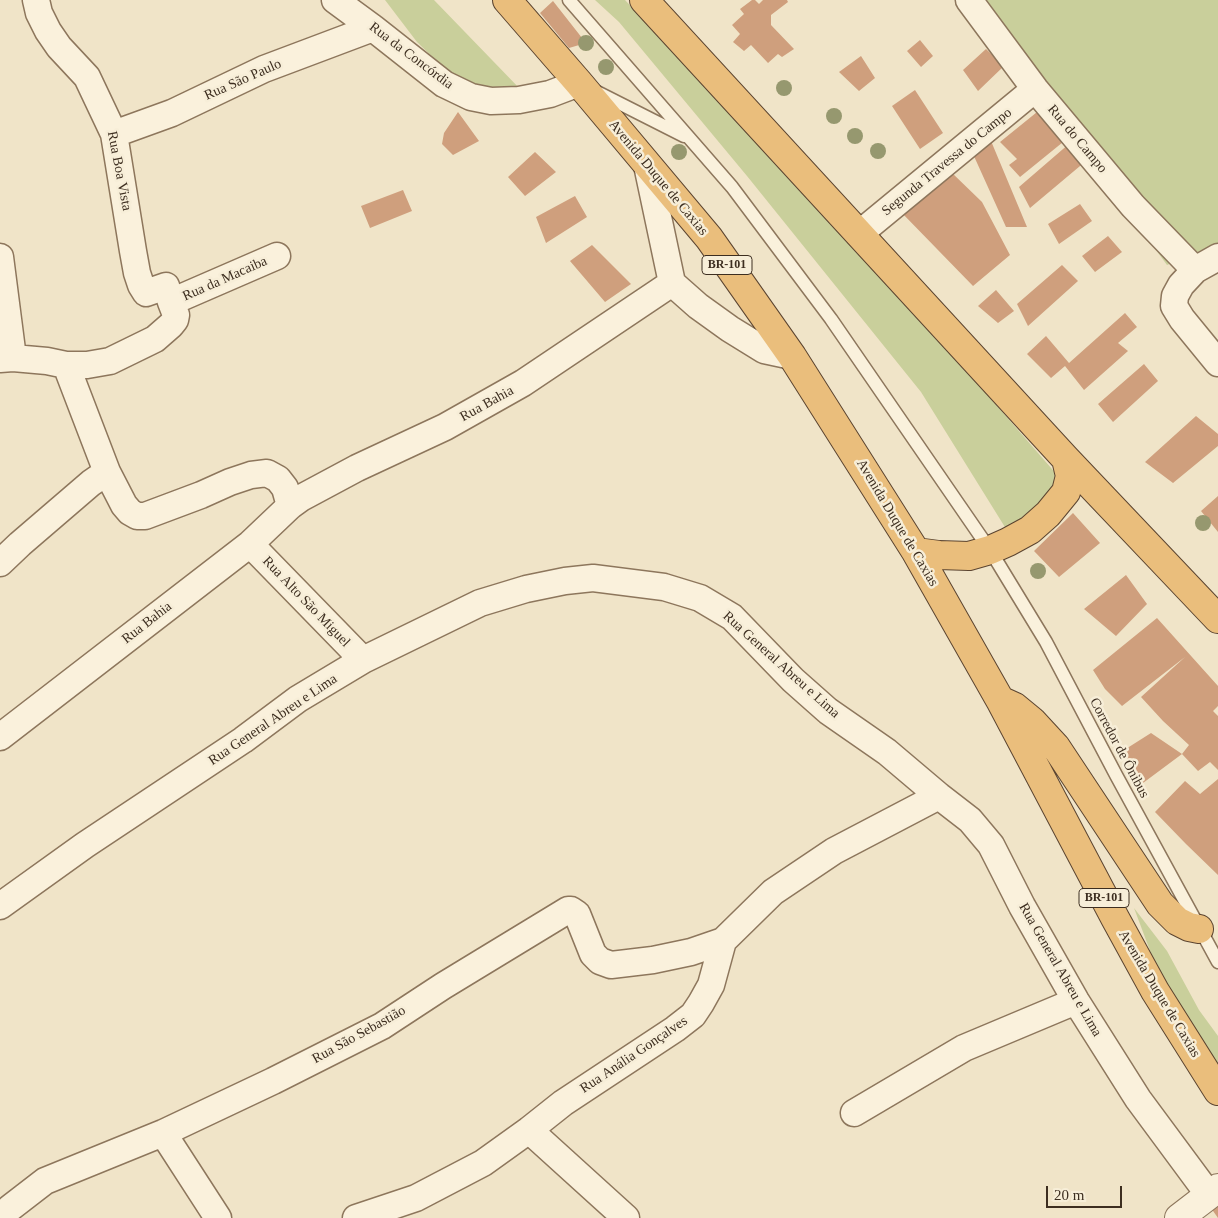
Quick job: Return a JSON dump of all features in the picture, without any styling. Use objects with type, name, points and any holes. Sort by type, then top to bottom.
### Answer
[{"type":"highway","name":"Avenida Duque de Caxias","points":[[507,0],[708,238],[792,356],[916,552],[1000,700],[1155,991],[1218,1091]]},
{"type":"highway","points":[[644,0],[858,234],[1218,619]]},
{"type":"highway","points":[[916,552],[969,556],[990,550],[1030,530],[1048,514],[1066,492],[1070,476],[1066,458]]},
{"type":"highway","points":[[1000,700],[1015,707],[1032,721],[1056,747],[1160,904],[1176,921],[1189,927],[1199,928]]},
{"type":"street","name":"Rua Boa Vista","points":[[36,0],[39,13],[48,31],[59,47],[87,77],[114,134],[133,251],[141,285],[146,293],[166,286],[171,302]]},
{"type":"street","name":"Rua da Concórdia","points":[[335,0],[444,84],[471,97],[491,101],[519,100],[550,94],[579,83]]},
{"type":"street","name":"Rua do Campo","points":[[969,0],[1035,90],[1133,206],[1195,270]]},
{"type":"street","name":"Rua São Paulo","points":[[114,134],[172,113],[264,69],[373,28]]},
{"type":"street","name":"Segunda Travessa do Campo","points":[[858,234],[1035,90]]},
{"type":"street","points":[[646,165],[672,283],[698,306],[764,350],[792,356]]},
{"type":"street","name":"Rua da Macaiba","points":[[7,359],[47,361],[66,365],[87,365],[110,361],[155,338],[175,320],[176,315],[171,302],[277,256]]},
{"type":"street","points":[[0,257],[7,359]]},
{"type":"street","points":[[1218,257],[1195,270],[1174,296],[1174,306],[1218,363]]},
{"type":"street","name":"Rua Bahia","points":[[0,737],[250,544],[300,498],[357,468],[445,427],[523,383],[672,283]]},
{"type":"street","points":[[66,365],[107,472],[124,505],[130,512],[137,516],[145,516],[230,482],[251,475],[267,473],[278,479],[285,488],[290,506]]},
{"type":"street","points":[[0,563],[20,544],[107,472]]},
{"type":"street","name":"Rua Alto São Miguel","points":[[250,544],[363,660]]},
{"type":"street","name":"Rua General Abreu e Lima","points":[[0,906],[85,845],[243,740],[298,699],[363,660],[480,603],[526,589],[565,581],[593,578],[664,587],[700,598],[732,617],[793,680],[828,711],[887,752],[970,820],[991,845],[1022,906],[1076,1001],[1138,1100],[1214,1192]]},
{"type":"street","points":[[723,941],[773,892],[834,852],[939,796]]},
{"type":"street","name":"Rua São Sebastião","points":[[1,1218],[10,1208],[45,1181],[162,1133],[273,1081],[382,1026],[443,986],[568,910],[577,914],[592,954],[600,961],[611,965],[653,960],[691,952],[723,941]]},
{"type":"street","name":"Rua Anália Gonçalves","points":[[356,1218],[416,1198],[483,1163],[530,1130],[563,1103],[693,1015],[711,985],[723,941]]},
{"type":"street","points":[[854,1113],[964,1048],[1076,1001]]},
{"type":"street","points":[[530,1130],[626,1218]]},
{"type":"street","points":[[162,1133],[218,1218]]},
{"type":"street","points":[[1179,1218],[1214,1192]]},
{"type":"lane","name":"Corredor de Ônibus","points":[[569,0],[732,187],[831,319],[990,550],[1046,642],[1218,962]]},
{"type":"lane","points":[[579,83],[690,139]]},
{"type":"green space","points":[[385,0],[434,0],[522,91],[486,109],[417,42]]},
{"type":"green space","points":[[595,0],[625,0],[965,369],[1065,484],[1008,532],[921,392],[747,176],[619,22]]},
{"type":"green space","points":[[973,0],[1218,0],[1218,244],[1167,265]]},
{"type":"green space","points":[[1134,908],[1167,951],[1199,1010],[1218,1036],[1218,1070],[1185,1018],[1152,956]]},
{"type":"building","points":[[752,0],[759,4],[763,0],[787,0],[788,2],[771,15],[771,25],[794,49],[782,57],[778,54],[768,63],[751,45],[744,51],[733,42],[740,34],[732,25],[744,14],[740,9]]},
{"type":"building","points":[[553,1],[586,43],[569,48],[540,13]]},
{"type":"building","points":[[920,40],[933,56],[921,67],[907,51]]},
{"type":"building","points":[[986,49],[1004,66],[978,91],[963,70]]},
{"type":"building","points":[[861,56],[875,78],[859,91],[839,72]]},
{"type":"building","points":[[915,90],[943,133],[920,149],[892,106]]},
{"type":"building","points":[[1042,108],[1068,138],[1020,177],[1009,165],[1017,159],[1000,142]]},
{"type":"building","points":[[458,112],[479,141],[453,155],[442,144],[444,133]]},
{"type":"building","points":[[991,141],[1027,227],[1006,227],[973,154]]},
{"type":"building","points":[[1070,143],[1086,161],[1030,208],[1019,187]]},
{"type":"building","points":[[535,152],[556,172],[525,196],[508,177]]},
{"type":"building","points":[[949,170],[982,202],[1010,255],[973,286],[901,212]]},
{"type":"building","points":[[403,190],[412,211],[370,228],[361,206]]},
{"type":"building","points":[[575,196],[587,217],[546,243],[536,217]]},
{"type":"building","points":[[1080,204],[1092,221],[1059,244],[1048,224]]},
{"type":"building","points":[[1108,236],[1122,252],[1095,272],[1082,256]]},
{"type":"building","points":[[592,245],[631,284],[605,302],[570,261]]},
{"type":"building","points":[[1062,265],[1078,281],[1028,326],[1017,304]]},
{"type":"building","points":[[996,290],[1014,311],[998,323],[978,306]]},
{"type":"building","points":[[1125,313],[1137,327],[1118,343],[1128,351],[1084,390],[1065,366],[1051,378],[1027,354],[1046,336],[1069,363]]},
{"type":"building","points":[[1144,364],[1158,381],[1113,422],[1098,404]]},
{"type":"building","points":[[1196,416],[1218,434],[1218,446],[1173,483],[1145,462]]},
{"type":"building","points":[[1218,496],[1218,532],[1201,511]]},
{"type":"building","points":[[1073,513],[1100,543],[1059,577],[1034,551]]},
{"type":"building","points":[[1126,575],[1147,604],[1116,636],[1084,609]]},
{"type":"building","points":[[1157,618],[1218,686],[1218,706],[1213,711],[1218,716],[1218,770],[1210,762],[1198,771],[1182,754],[1189,745],[1141,697],[1185,657],[1122,706],[1105,689],[1093,670]]},
{"type":"building","points":[[1151,733],[1182,754],[1143,783],[1121,752]]},
{"type":"building","points":[[1218,779],[1218,875],[1155,812],[1185,781],[1200,794]]},
{"type":"building","points":[[1218,1203],[1218,1218],[1211,1208]]}]
